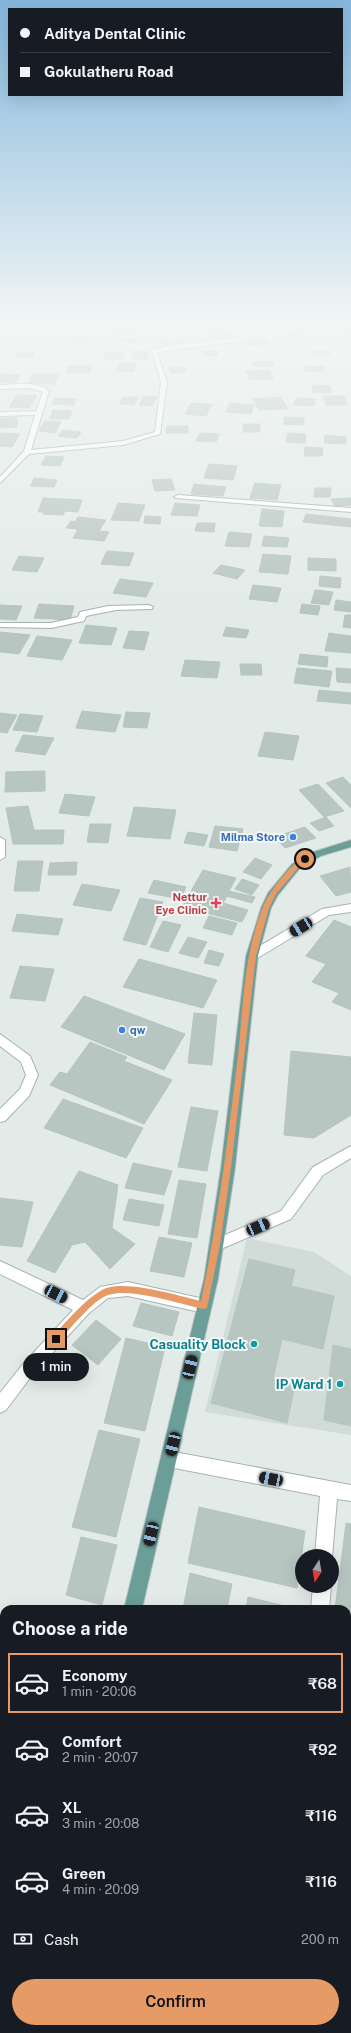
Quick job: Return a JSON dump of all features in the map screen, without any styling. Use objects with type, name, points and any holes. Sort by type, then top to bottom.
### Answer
[{"type":"main road","points":[[134,1605],[204,1306],[216,1245],[228,1168],[252,956],[266,908],[273,893],[296,866],[305,859],[351,843]]},
{"type":"street","points":[[0,481],[27,452],[37,420]]},
{"type":"street","points":[[27,452],[123,443],[158,433],[160,420]]},
{"type":"street","points":[[178,498],[351,510]]},
{"type":"street","points":[[0,625],[62,624],[75,622],[80,619],[83,614],[116,606],[149,607]]},
{"type":"street","points":[[0,840],[0,856]]},
{"type":"street","points":[[252,956],[326,912],[351,908]]},
{"type":"street","points":[[0,1039],[26,1059],[32,1075],[25,1092],[0,1117]]},
{"type":"street","points":[[216,1245],[286,1215],[318,1171],[351,1151]]},
{"type":"street","points":[[0,1267],[84,1308]]},
{"type":"street","points":[[0,1405],[28,1369],[84,1308],[105,1292],[128,1289],[204,1306]]},
{"type":"street","points":[[169,1459],[351,1493]]},
{"type":"street","points":[[325,1549],[329,1490]]},
{"type":"street","points":[[320,1605],[321,1593]]},
{"type":"shaded area","points":[[247,1238],[314,1252],[351,1276],[351,1435],[205,1412]]},
{"type":"building","points":[[0,420],[17,420],[17,427],[0,428]]},
{"type":"building","points":[[284,420],[304,420],[304,425],[284,424]]},
{"type":"building","points":[[45,421],[61,422],[55,433],[39,431]]},
{"type":"building","points":[[243,424],[260,424],[260,432],[243,432]]},
{"type":"building","points":[[167,426],[188,426],[188,433],[166,433]]},
{"type":"building","points":[[63,430],[81,432],[77,438],[58,436]]},
{"type":"building","points":[[0,433],[20,434],[12,447],[0,446]]},
{"type":"building","points":[[200,433],[219,434],[216,442],[196,441]]},
{"type":"building","points":[[288,433],[306,434],[305,443],[286,442]]},
{"type":"building","points":[[325,435],[346,437],[346,444],[324,443]]},
{"type":"building","points":[[305,447],[323,448],[322,456],[304,456]]},
{"type":"building","points":[[46,456],[64,457],[60,466],[41,465]]},
{"type":"building","points":[[209,464],[237,466],[233,480],[204,478]]},
{"type":"building","points":[[34,478],[57,480],[54,487],[31,486]]},
{"type":"building","points":[[171,479],[175,490],[155,491],[152,480]]},
{"type":"building","points":[[255,483],[281,485],[277,500],[250,498]]},
{"type":"building","points":[[194,484],[226,487],[223,496],[191,494]]},
{"type":"building","points":[[315,488],[331,488],[330,497],[314,497]]},
{"type":"building","points":[[43,498],[82,500],[78,512],[65,511],[63,515],[43,514],[44,512],[38,512]]},
{"type":"building","points":[[351,498],[351,505],[335,506],[331,499]]},
{"type":"building","points":[[118,503],[145,505],[139,521],[111,520]]},
{"type":"building","points":[[175,503],[200,505],[197,516],[171,515]]},
{"type":"building","points":[[262,509],[284,511],[282,527],[259,526]]},
{"type":"building","points":[[306,514],[351,519],[351,527],[303,522]]},
{"type":"building","points":[[145,516],[161,517],[160,524],[144,523]]},
{"type":"building","points":[[78,517],[106,520],[99,531],[109,532],[104,541],[73,538],[78,529],[66,528],[71,521],[75,522]]},
{"type":"building","points":[[197,523],[215,523],[214,532],[195,531]]},
{"type":"building","points":[[229,532],[252,534],[249,547],[225,546]]},
{"type":"building","points":[[264,536],[289,538],[287,547],[262,546]]},
{"type":"building","points":[[107,551],[134,553],[129,566],[101,564]]},
{"type":"building","points":[[263,554],[291,556],[288,574],[259,572]]},
{"type":"building","points":[[19,556],[44,558],[37,572],[12,570]]},
{"type":"building","points":[[308,558],[336,559],[336,571],[308,570]]},
{"type":"building","points":[[221,565],[245,570],[237,579],[213,573]]},
{"type":"building","points":[[320,576],[341,578],[340,588],[319,586]]},
{"type":"building","points":[[120,579],[153,583],[146,597],[113,593]]},
{"type":"building","points":[[253,585],[281,588],[277,602],[249,599]]},
{"type":"building","points":[[315,590],[333,592],[329,605],[311,603]]},
{"type":"building","points":[[336,600],[351,602],[351,612],[334,610]]},
{"type":"building","points":[[39,604],[74,606],[70,620],[34,618]]},
{"type":"building","points":[[302,604],[320,606],[318,615],[300,613]]},
{"type":"building","points":[[0,605],[22,606],[16,620],[0,619]]},
{"type":"building","points":[[345,615],[351,615],[351,628],[343,627]]},
{"type":"building","points":[[86,625],[117,628],[111,645],[79,643]]},
{"type":"building","points":[[226,627],[249,630],[246,638],[223,636]]},
{"type":"building","points":[[129,631],[149,632],[144,650],[123,648]]},
{"type":"building","points":[[0,632],[30,635],[19,654],[0,652]]},
{"type":"building","points":[[329,633],[351,636],[351,653],[325,651]]},
{"type":"building","points":[[37,636],[72,640],[62,660],[27,656]]},
{"type":"building","points":[[300,654],[328,657],[327,667],[298,664]]},
{"type":"building","points":[[185,660],[220,662],[217,678],[181,676]]},
{"type":"building","points":[[240,664],[261,664],[262,675],[241,675]]},
{"type":"building","points":[[297,668],[332,671],[329,687],[294,683]]},
{"type":"building","points":[[336,668],[351,669],[351,683],[337,682]]},
{"type":"building","points":[[319,690],[351,693],[351,704],[317,701]]},
{"type":"building","points":[[82,711],[121,715],[115,732],[76,728]]},
{"type":"building","points":[[126,712],[150,713],[147,728],[123,727]]},
{"type":"building","points":[[0,713],[17,715],[7,733],[0,732]]},
{"type":"building","points":[[20,714],[43,716],[37,732],[13,730]]},
{"type":"building","points":[[265,732],[299,736],[293,760],[258,756]]},
{"type":"building","points":[[23,735],[54,738],[45,755],[15,751]]},
{"type":"building","points":[[45,771],[45,791],[5,792],[6,772]]},
{"type":"building","points":[[343,777],[351,785],[351,808],[326,783]]},
{"type":"building","points":[[318,784],[344,811],[324,817],[299,790]]},
{"type":"building","points":[[65,794],[95,797],[89,816],[59,813]]},
{"type":"building","points":[[28,806],[34,830],[64,830],[63,844],[13,844],[6,808]]},
{"type":"building","points":[[134,807],[176,810],[170,839],[127,836]]},
{"type":"building","points":[[326,817],[334,826],[319,831],[310,823]]},
{"type":"building","points":[[90,824],[111,824],[108,843],[87,842]]},
{"type":"building","points":[[215,826],[243,829],[237,851],[209,847]]},
{"type":"building","points":[[305,827],[316,838],[285,848],[275,837]]},
{"type":"building","points":[[188,832],[208,835],[204,846],[184,843]]},
{"type":"building","points":[[255,858],[272,865],[261,879],[243,872]]},
{"type":"building","points":[[18,861],[43,861],[39,891],[14,891]]},
{"type":"building","points":[[77,862],[76,875],[48,875],[50,863]]},
{"type":"building","points":[[350,867],[351,892],[336,896],[320,876]]},
{"type":"building","points":[[203,870],[236,878],[229,891],[255,897],[252,903],[227,896],[223,903],[248,910],[242,922],[182,907]]},
{"type":"building","points":[[242,879],[259,885],[252,895],[235,889]]},
{"type":"building","points":[[154,880],[186,887],[181,899],[148,893]]},
{"type":"building","points":[[82,884],[120,890],[111,911],[73,905]]},
{"type":"building","points":[[140,898],[163,902],[146,945],[123,940]]},
{"type":"building","points":[[17,914],[63,919],[58,935],[12,931]]},
{"type":"building","points":[[209,916],[237,923],[232,935],[203,928]]},
{"type":"building","points":[[334,920],[351,927],[351,1010],[332,1002],[339,993],[312,982],[326,964],[306,956]]},
{"type":"building","points":[[163,921],[181,925],[168,952],[150,947]]},
{"type":"building","points":[[188,937],[207,942],[198,958],[179,953]]},
{"type":"building","points":[[209,950],[224,954],[219,966],[204,963]]},
{"type":"building","points":[[139,959],[217,980],[203,1008],[123,987]]},
{"type":"building","points":[[20,966],[54,969],[45,1001],[10,998]]},
{"type":"building","name":"qw","points":[[84,996],[185,1034],[164,1070],[61,1027]]},
{"type":"building","points":[[194,1013],[217,1015],[212,1065],[188,1063]]},
{"type":"building","points":[[90,1042],[127,1057],[124,1061],[172,1080],[144,1124],[50,1085],[60,1072],[67,1074]]},
{"type":"building","points":[[291,1051],[351,1057],[351,1115],[314,1138],[284,1135]]},
{"type":"building","points":[[63,1099],[143,1128],[126,1158],[44,1128]]},
{"type":"building","points":[[191,1107],[218,1111],[207,1171],[178,1167]]},
{"type":"building","points":[[133,1163],[172,1171],[164,1195],[125,1188]]},
{"type":"building","points":[[79,1171],[118,1185],[112,1228],[135,1244],[110,1269],[85,1242],[72,1245],[55,1273],[27,1261]]},
{"type":"building","points":[[179,1180],[206,1184],[197,1238],[168,1234]]},
{"type":"building","points":[[0,1198],[33,1202],[22,1247],[0,1245]]},
{"type":"building","points":[[129,1199],[164,1205],[159,1226],[123,1220]]},
{"type":"building","points":[[159,1237],[192,1243],[184,1277],[150,1271]]},
{"type":"building","name":"Casuality Block","points":[[249,1259],[295,1270],[291,1286],[334,1296],[323,1349],[282,1339],[273,1379],[295,1385],[287,1423],[211,1403]]},
{"type":"building","points":[[141,1303],[179,1312],[172,1336],[133,1326]]},
{"type":"building","points":[[96,1320],[121,1339],[98,1365],[72,1345]]},
{"type":"building","points":[[126,1338],[165,1347],[145,1431],[104,1423]]},
{"type":"building","name":"IP Ward 1","points":[[333,1345],[351,1349],[351,1426],[324,1420]]},
{"type":"building","points":[[99,1430],[140,1439],[116,1537],[72,1527]]},
{"type":"building","points":[[199,1507],[305,1531],[302,1549],[295,1549],[295,1588],[188,1563]]},
{"type":"building","points":[[346,1523],[351,1524],[351,1605],[336,1605],[337,1593],[339,1593],[339,1578]]},
{"type":"building","points":[[81,1537],[117,1545],[102,1605],[66,1595]]},
{"type":"building","points":[[190,1573],[232,1584],[228,1605],[184,1605]]},
{"type":"building","points":[[248,1597],[281,1605],[247,1605]]},
{"type":"place","name":"Milma Store","points":[[293,837]]},
{"type":"place","name":"Nettur Eye Clinic","points":[[216,903]]},
{"type":"place","name":"qw","points":[[122,1030]]},
{"type":"place","name":"Casuality Block","points":[[254,1344]]},
{"type":"place","name":"IP Ward 1","points":[[340,1384]]},
{"type":"route","points":[[56,1339],[84,1308],[105,1292],[128,1289],[204,1306],[216,1245],[228,1168],[252,956],[266,908],[273,893],[296,866],[305,859]]}]
